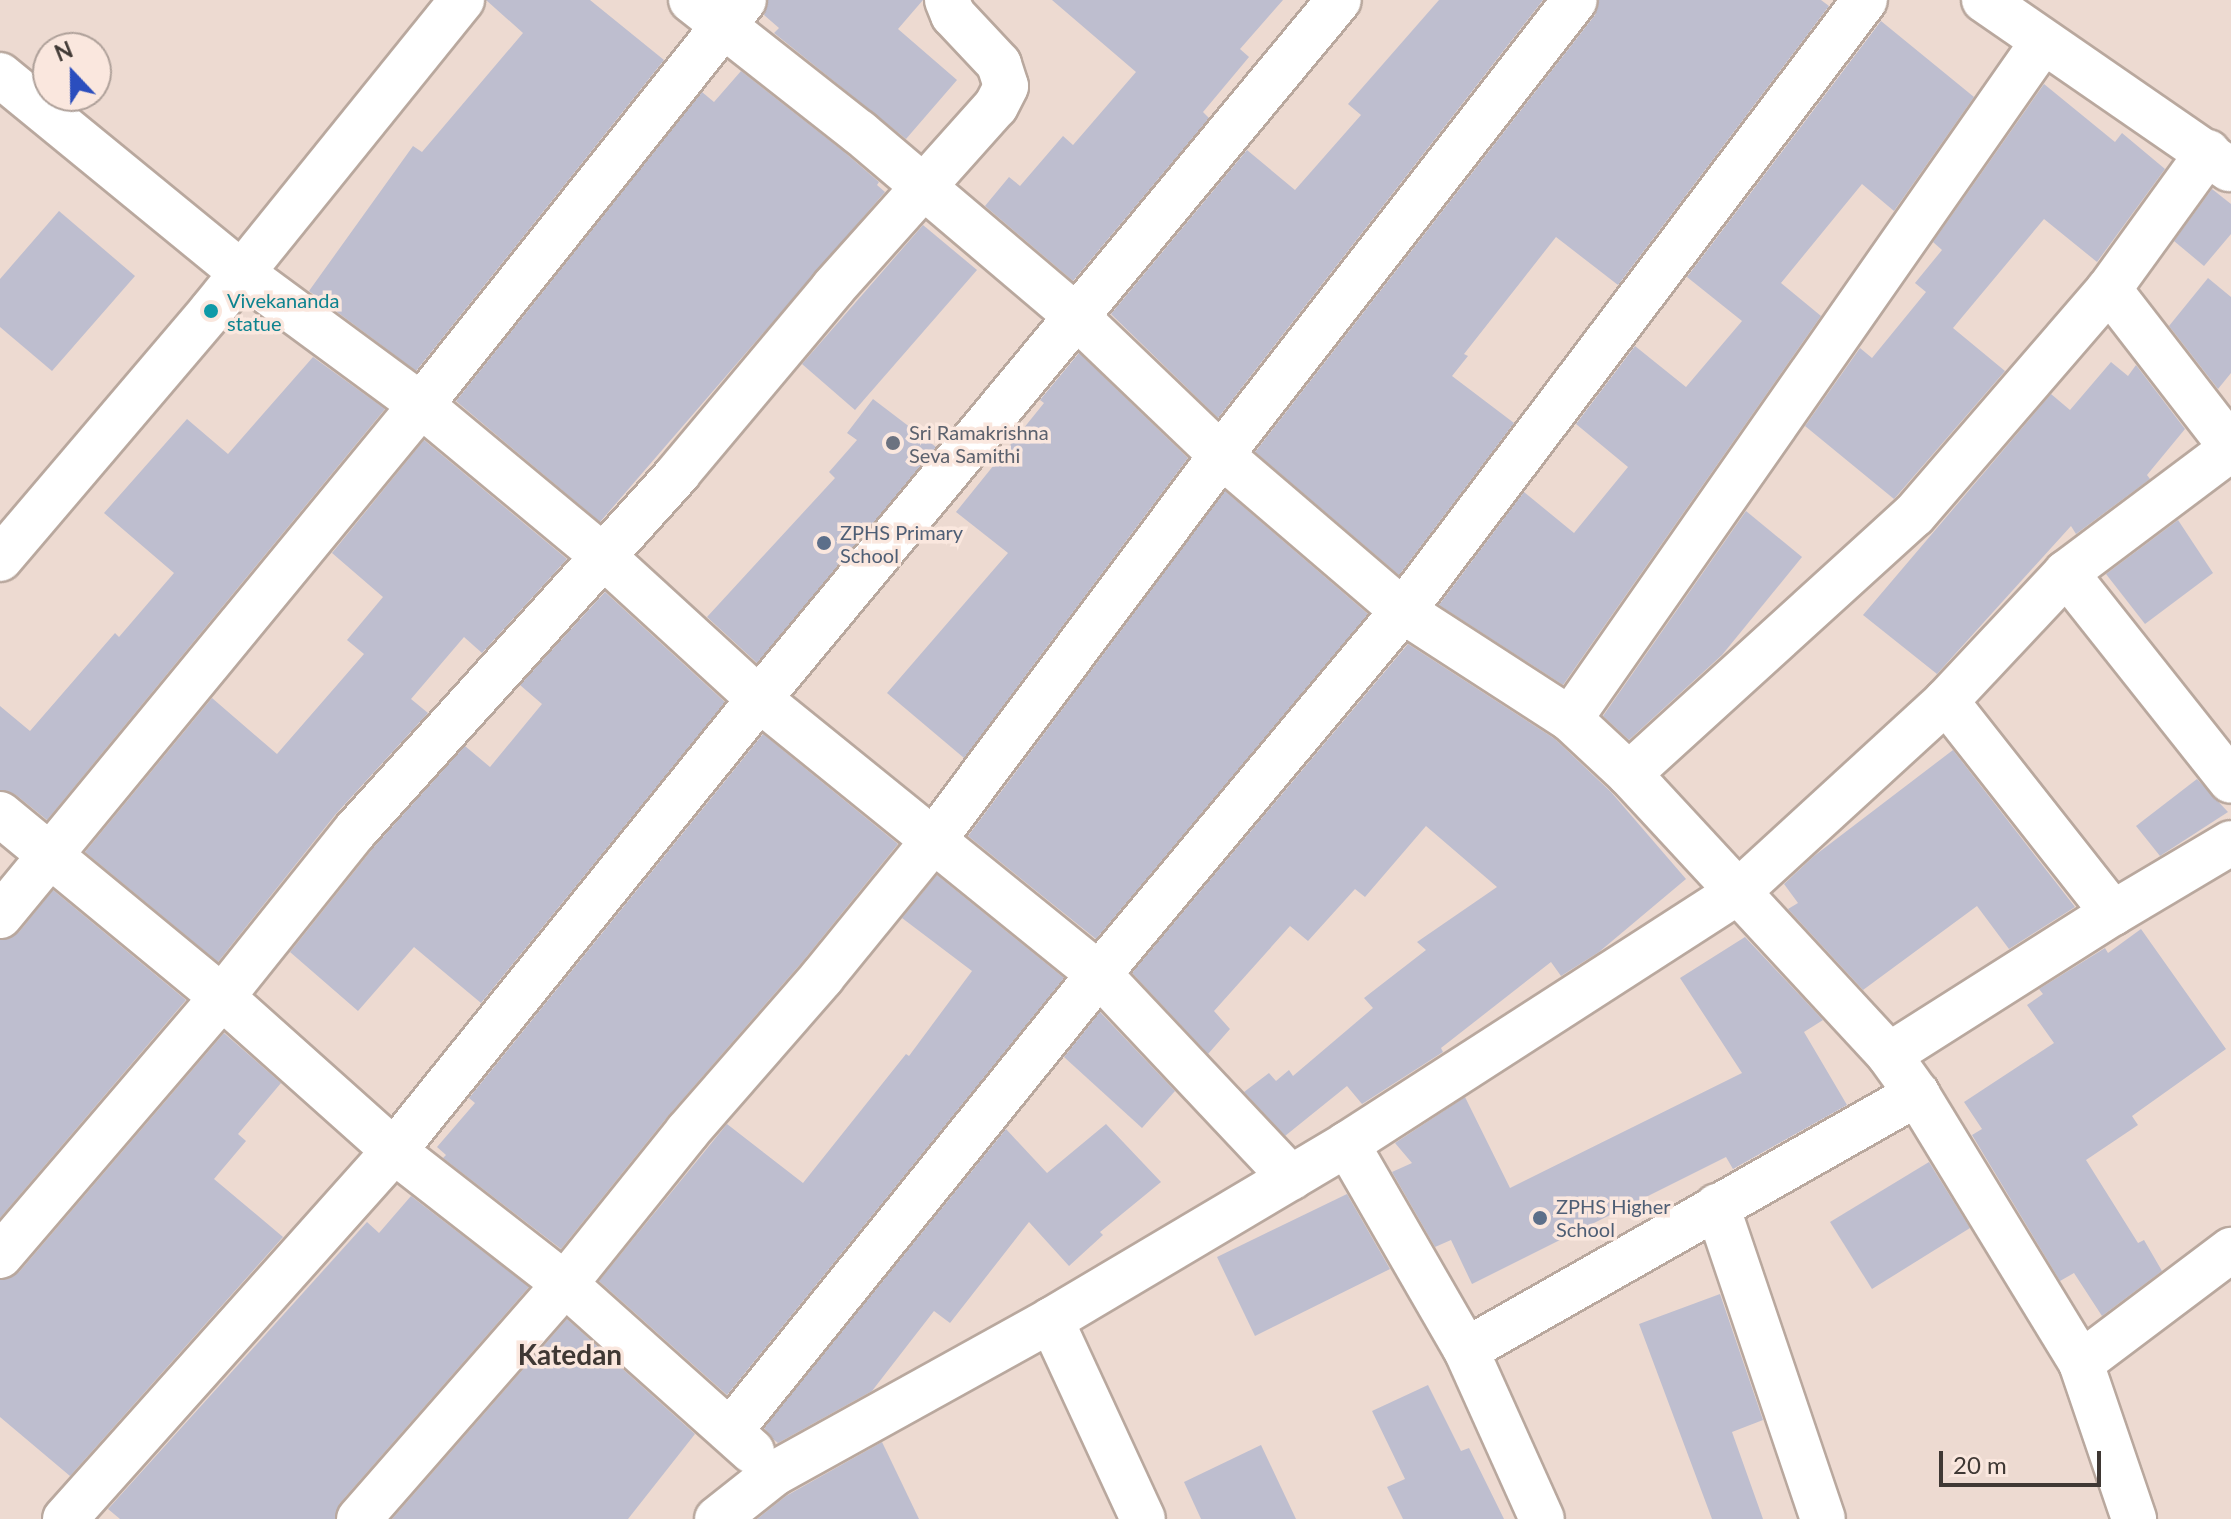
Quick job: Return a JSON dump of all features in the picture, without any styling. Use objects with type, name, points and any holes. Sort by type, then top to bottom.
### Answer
[{"type":"street","points":[[0,559],[242,273],[462,0]]},
{"type":"street","points":[[691,0],[735,13],[925,188],[1077,317],[1221,455],[1403,611],[1570,719],[1629,774],[1889,1055],[1917,1094],[2081,1363],[2134,1519]]},
{"type":"street","points":[[0,1256],[222,997],[355,831],[604,557],[833,288],[996,106],[1006,86],[999,64],[953,15],[947,0]]},
{"type":"street","points":[[65,1519],[394,1151],[759,699],[1339,0]]},
{"type":"street","points":[[359,1519],[565,1284],[687,1132],[932,842],[1221,455],[1575,0]]},
{"type":"street","points":[[731,1430],[1099,974],[1403,611],[1865,0]]},
{"type":"street","points":[[1629,774],[1914,515],[2220,162],[2042,43],[1984,0]]},
{"type":"street","points":[[0,916],[421,405],[735,13]]},
{"type":"street","points":[[1570,719],[2042,43]]},
{"type":"street","points":[[0,75],[242,273],[421,405],[604,557],[759,699],[1099,974],[1291,1178]]},
{"type":"street","points":[[723,1517],[775,1473],[1051,1320],[1291,1178],[1739,891],[1946,701],[2066,573],[2231,448],[2109,289]]},
{"type":"street","points":[[2066,573],[2231,781]]},
{"type":"street","points":[[1946,701],[2113,913]]},
{"type":"street","points":[[0,814],[222,997],[394,1151],[565,1284],[731,1430],[775,1473]]},
{"type":"street","points":[[1889,1055],[2113,913],[2231,843]]},
{"type":"street","points":[[1466,1350],[1917,1094]]},
{"type":"street","points":[[1347,1144],[1466,1350],[1542,1519]]},
{"type":"street","points":[[1717,1206],[1823,1519]]},
{"type":"street","points":[[2081,1363],[2231,1250]]},
{"type":"street","points":[[1051,1320],[1143,1519]]},
{"type":"building","points":[[486,0],[590,0],[664,60],[416,371],[309,291],[413,146],[422,152],[523,33]]},
{"type":"building","points":[[768,0],[923,0],[898,29],[957,80],[906,139],[774,33],[779,28],[764,15]]},
{"type":"building","points":[[1052,0],[1283,0],[1240,49],[1249,57],[1203,112],[1209,118],[1073,281],[985,206],[1009,177],[1020,186],[1063,136],[1073,145],[1136,72]]},
{"type":"building","points":[[1439,0],[1543,0],[1218,418],[1111,314],[1247,150],[1295,190],[1361,115],[1348,104]]},
{"type":"building","points":[[1599,0],[1821,0],[1829,6],[1618,285],[1556,237],[1464,354],[1468,356],[1452,376],[1514,423],[1399,575],[1255,452],[1595,15]]},
{"type":"building","points":[[1881,21],[1974,97],[1894,211],[1862,184],[1781,283],[1821,316],[1563,685],[1439,605],[1524,492],[1574,533],[1628,467],[1576,424],[1635,346],[1686,387],[1742,321],[1687,277]]},
{"type":"building","points":[[741,71],[843,151],[879,182],[877,185],[885,192],[600,522],[456,401],[702,92],[714,102]]},
{"type":"building","points":[[2044,84],[2115,142],[2122,133],[2165,169],[2097,262],[2044,219],[1953,328],[2005,371],[1894,499],[1805,426],[1860,348],[1872,358],[1926,292],[1915,283],[1942,250],[1933,242]]},
{"type":"building","points":[[2212,189],[2231,204],[2231,234],[2204,266],[2174,241]]},
{"type":"building","points":[[59,211],[135,276],[52,371],[0,327],[0,279]]},
{"type":"building","points":[[923,225],[977,270],[855,410],[802,364]]},
{"type":"building","points":[[2208,278],[2231,297],[2231,373],[2218,389],[2169,326]]},
{"type":"building","points":[[1079,353],[1188,458],[964,758],[887,693],[1008,553],[956,512],[1044,403],[1040,400]]},
{"type":"building","points":[[313,357],[385,409],[47,820],[16,795],[0,790],[0,706],[30,731],[115,633],[119,637],[174,573],[104,513],[187,419],[228,454]]},
{"type":"building","points":[[2111,362],[2128,376],[2136,365],[2185,429],[2147,475],[2150,479],[2076,534],[2071,526],[1937,674],[1863,615],[2051,394],[2070,410]]},
{"type":"building","points":[[873,399],[936,447],[757,663],[707,617],[835,478],[829,472],[857,440],[847,433]]},
{"type":"building","points":[[424,440],[567,559],[482,653],[464,637],[411,699],[428,713],[335,815],[218,962],[85,852],[212,698],[277,754],[364,654],[347,640],[383,597],[332,553]]},
{"type":"building","points":[[1225,491],[1368,614],[1096,939],[968,836]]},
{"type":"building","points":[[1746,511],[1802,557],[1722,655],[1629,740],[1603,716]]},
{"type":"building","points":[[2178,520],[2213,573],[2145,624],[2106,574]]},
{"type":"building","points":[[605,592],[725,702],[481,1003],[414,947],[358,1011],[290,952],[374,847],[465,746],[490,767],[542,704],[520,685]]},
{"type":"building","points":[[1408,644],[1555,739],[1611,792],[1686,879],[1599,952],[1561,976],[1551,962],[1441,1048],[1443,1052],[1362,1104],[1347,1086],[1285,1136],[1244,1092],[1269,1073],[1276,1081],[1289,1070],[1293,1076],[1373,1008],[1364,998],[1426,950],[1417,942],[1497,887],[1426,826],[1365,897],[1355,889],[1308,941],[1290,926],[1214,1011],[1230,1029],[1208,1054],[1132,973]]},
{"type":"building","points":[[763,734],[898,844],[803,961],[668,1116],[561,1249],[443,1158],[446,1155],[437,1147],[475,1103],[469,1098]]},
{"type":"building","points":[[1953,750],[2075,907],[2009,949],[1977,906],[1863,990],[1788,909],[1798,903],[1784,884],[1814,856]]},
{"type":"building","points":[[2197,779],[2228,812],[2160,856],[2136,826]]},
{"type":"building","points":[[937,875],[1064,978],[727,1395],[599,1281],[727,1124],[803,1183],[906,1054],[909,1056],[972,971],[902,918]]},
{"type":"building","points":[[53,890],[186,1000],[0,1218],[0,940],[19,932]]},
{"type":"building","points":[[2141,929],[2226,1049],[2132,1116],[2138,1125],[2086,1160],[2138,1243],[2144,1240],[2162,1271],[2102,1316],[2074,1273],[2060,1281],[1972,1135],[1982,1129],[1964,1102],[2054,1043],[2027,1005],[2043,994],[2039,989],[2105,948],[2108,953]]},
{"type":"building","points":[[1745,937],[1823,1020],[1804,1032],[1847,1105],[1733,1169],[1726,1157],[1472,1284],[1451,1240],[1435,1247],[1392,1172],[1412,1163],[1395,1143],[1465,1097],[1510,1188],[1742,1073],[1680,978]]},
{"type":"building","points":[[1100,1012],[1175,1091],[1142,1128],[1064,1057]]},
{"type":"building","points":[[224,1033],[281,1083],[238,1134],[246,1141],[214,1179],[283,1237],[70,1476],[0,1417],[0,1280],[19,1272]]},
{"type":"building","points":[[1106,1124],[1161,1182],[1100,1232],[1103,1235],[1069,1266],[1029,1222],[950,1323],[934,1311],[872,1391],[778,1443],[773,1439],[764,1428],[1006,1129],[1047,1173]]},
{"type":"building","points":[[1929,1162],[1970,1228],[1872,1289],[1830,1222]]},
{"type":"building","points":[[1347,1194],[1390,1269],[1255,1336],[1217,1257]]},
{"type":"building","points":[[411,1196],[529,1287],[340,1503],[335,1519],[120,1519],[108,1509],[367,1222],[379,1233]]},
{"type":"building","points":[[1720,1294],[1763,1420],[1732,1432],[1763,1519],[1712,1519],[1639,1324]]},
{"type":"building","points":[[567,1319],[695,1434],[628,1519],[392,1519]]},
{"type":"building","points":[[1428,1385],[1461,1451],[1469,1448],[1504,1519],[1403,1519],[1387,1487],[1405,1479],[1372,1411]]},
{"type":"building","points":[[882,1442],[919,1519],[757,1519],[786,1496]]},
{"type":"building","points":[[1261,1445],[1296,1519],[1201,1519],[1184,1482]]},
{"type":"place","name":"Vivekananda statue","points":[[211,311]]},
{"type":"place","name":"Sri Ramakrishna Seva Samithi","points":[[893,443]]},
{"type":"place","name":"ZPHS Primary School","points":[[824,543]]},
{"type":"place","name":"ZPHS Higher School","points":[[1540,1218]]},
{"type":"district","name":"Katedan","points":[[570,1354]]}]
